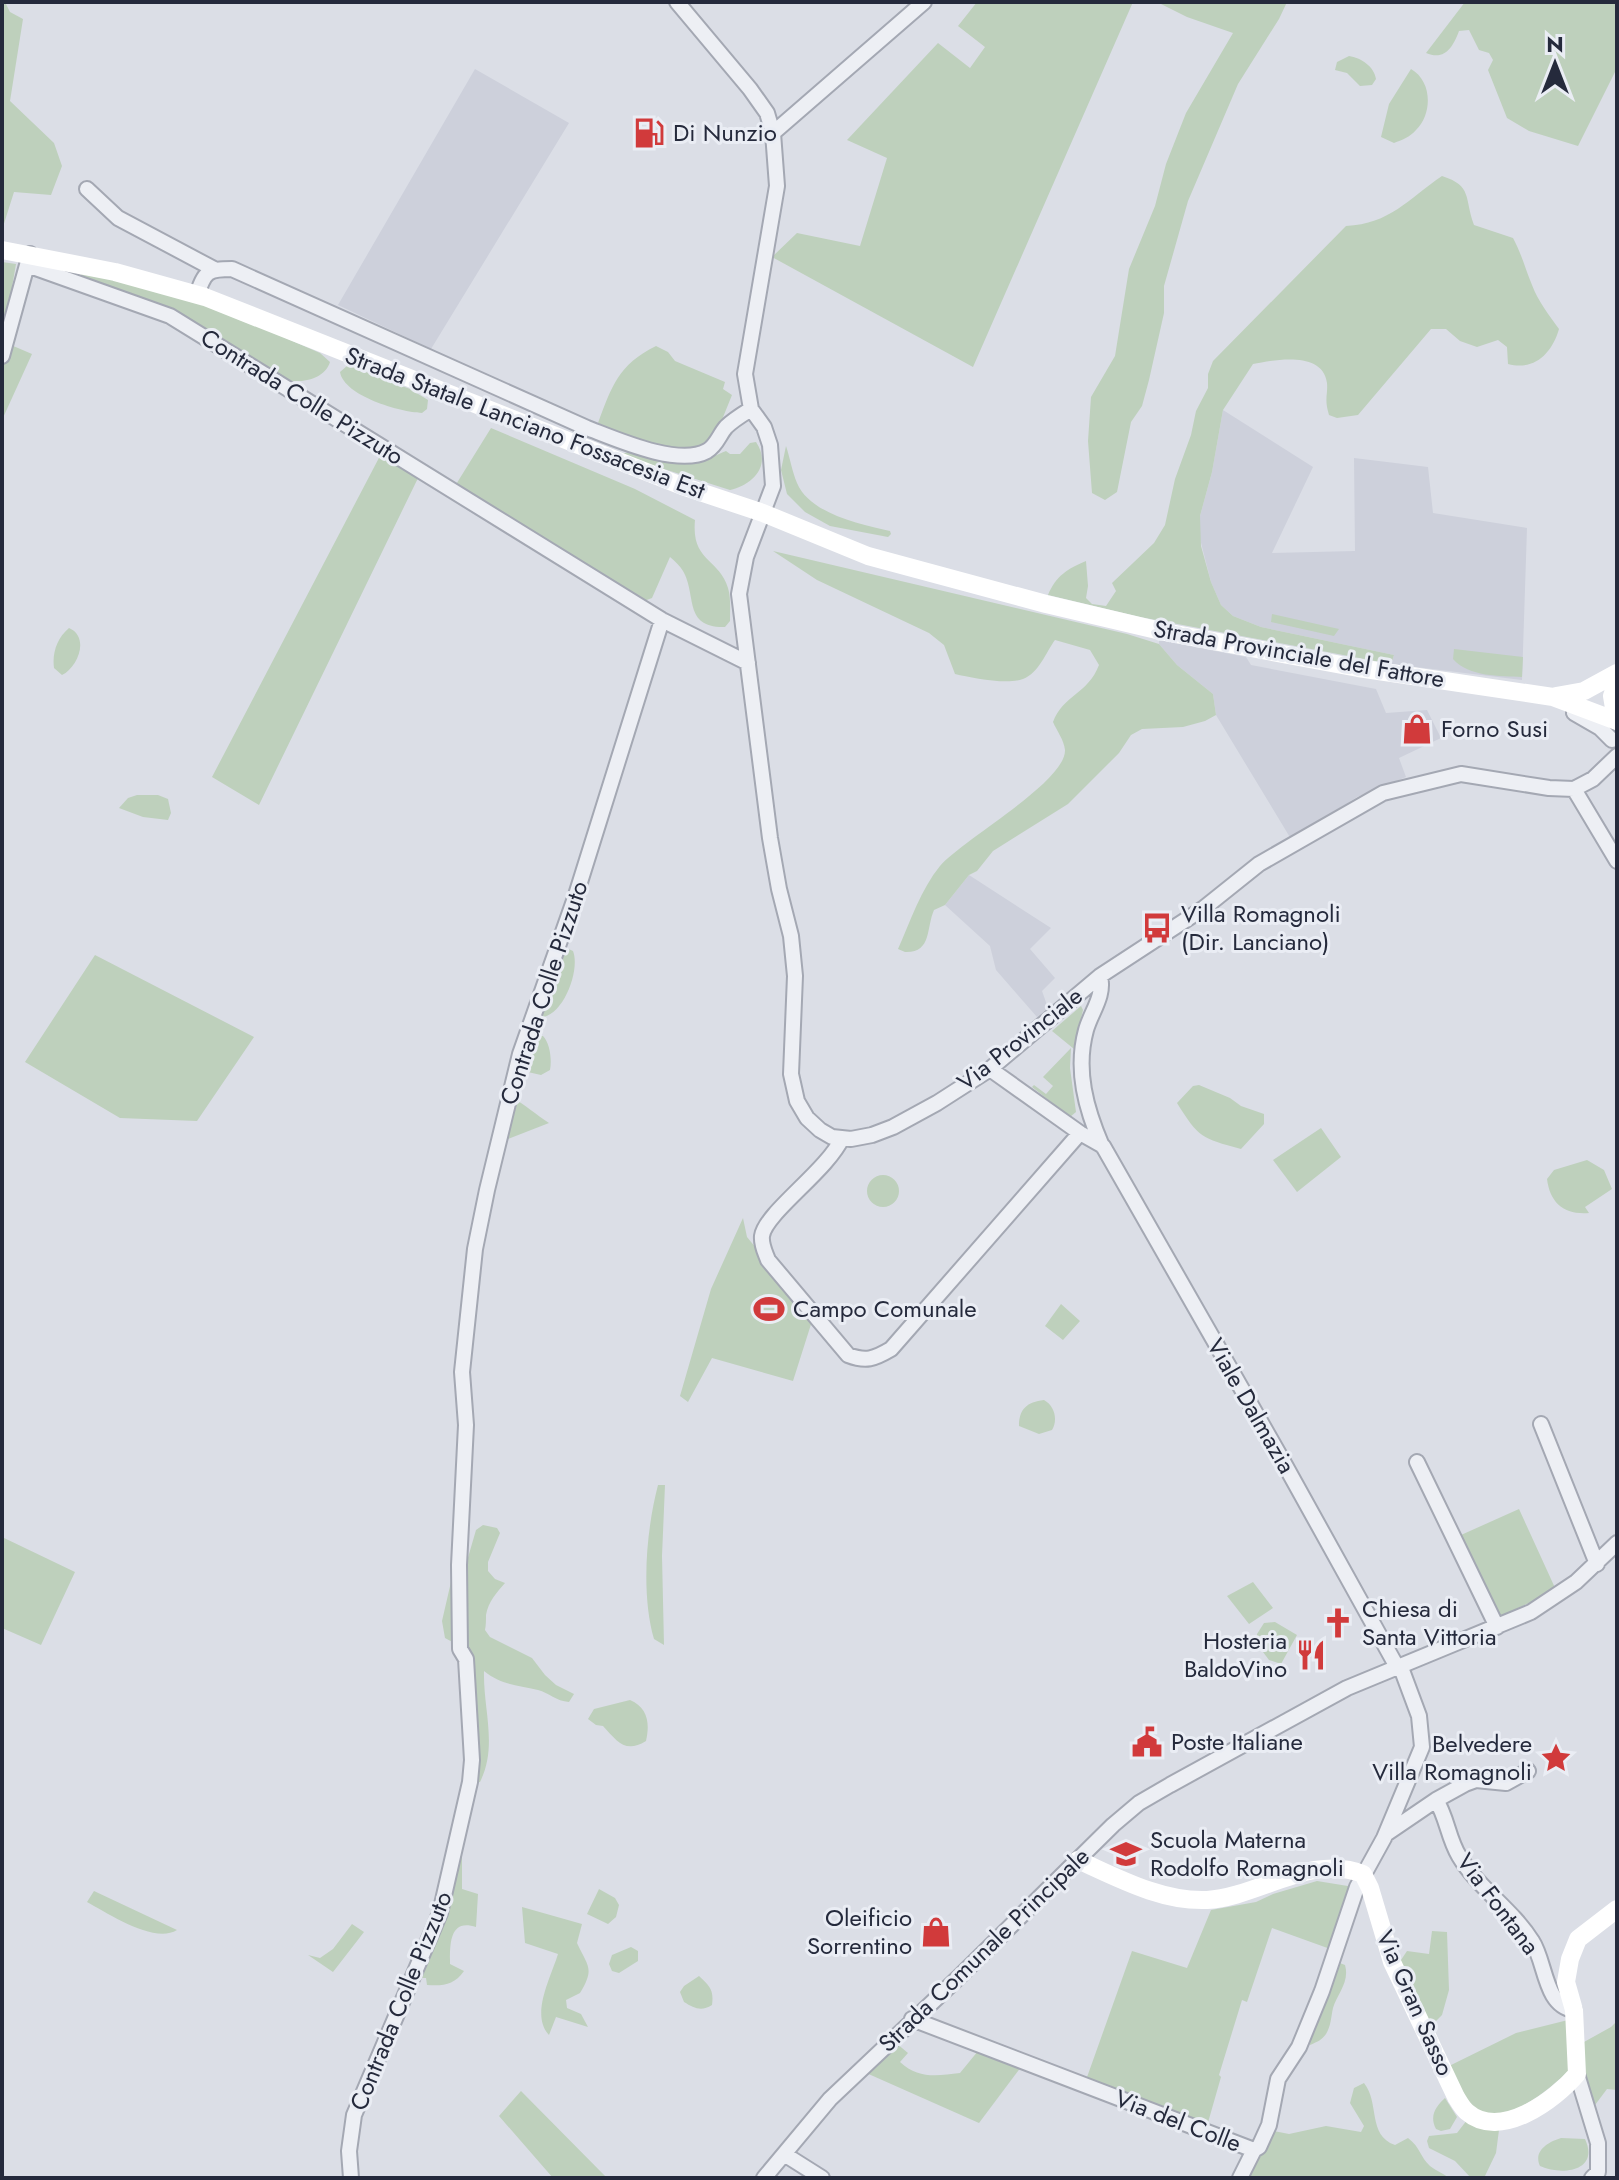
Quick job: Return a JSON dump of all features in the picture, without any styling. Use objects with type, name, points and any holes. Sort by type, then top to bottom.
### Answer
[{"type":"main road","name":"Strada Statale Lanciano Fossacesia Est","points":[[2,250],[29,260],[115,272],[197,294],[682,486],[763,513],[868,556],[1046,604]]},
{"type":"main road","name":"Strada Provinciale del Fattore","points":[[1046,604],[1165,632],[1358,668],[1553,697],[1617,720]]},
{"type":"main road","name":"Strada Provinciale del Fattore","points":[[1553,697],[1584,691],[1617,673]]},
{"type":"main road","points":[[1617,683],[1612,696],[1617,720]]},
{"type":"main road","points":[[1078,1860],[1153,1892],[1206,1900],[1310,1871],[1343,1867],[1363,1874]]},
{"type":"main road","name":"Via Gran Sasso","points":[[1363,1874],[1392,1962],[1466,2112],[1479,2119],[1496,2122],[1511,2120],[1539,2108],[1577,2074]]},
{"type":"main road","points":[[1577,2074],[1574,2010],[1566,1982],[1570,1959],[1578,1939],[1617,1909]]},
{"type":"street","points":[[677,2],[767,113],[773,133],[777,186],[745,374],[751,409],[764,427],[770,445],[773,486],[746,557],[739,594],[770,838],[791,936],[795,976],[791,1074],[797,1101],[807,1118],[832,1137],[842,1138],[828,1162],[768,1220],[762,1234],[763,1248],[768,1260],[848,1355],[861,1360],[874,1359],[891,1349],[1080,1133]]},
{"type":"street","points":[[773,133],[924,2]]},
{"type":"street","points":[[87,189],[118,218],[214,269],[232,269],[506,393],[641,448],[672,454],[705,452],[716,444],[727,426],[751,409]]},
{"type":"street","points":[[2,356],[29,260]]},
{"type":"street","name":"Contrada Colle Pizzuto","points":[[29,260],[170,316],[662,620],[576,895],[520,1054],[475,1249],[462,1372],[466,1425],[459,1565],[460,1649],[466,1659],[472,1760],[470,1782],[440,1913],[354,2115],[349,2151],[351,2178]]},
{"type":"street","points":[[197,294],[204,276],[214,269]]},
{"type":"street","points":[[662,620],[748,663]]},
{"type":"street","points":[[1528,692],[1587,719],[1612,740]]},
{"type":"street","points":[[1617,720],[1611,761],[1593,779],[1574,789],[1617,861]]},
{"type":"street","name":"Via Provinciale","points":[[842,1138],[872,1135],[893,1127],[990,1069],[1100,976],[1204,908],[1259,864],[1383,793],[1461,774],[1574,789]]},
{"type":"street","name":"Viale Dalmazia","points":[[1100,976],[1101,991],[1086,1028],[1082,1066],[1086,1105],[1103,1146],[1398,1666]]},
{"type":"street","points":[[990,1069],[1103,1146]]},
{"type":"street","points":[[1541,1424],[1597,1564]]},
{"type":"street","points":[[1417,1462],[1497,1627]]},
{"type":"street","name":"Strada Comunale Principale","points":[[764,2178],[830,2099],[1139,1803],[1347,1688],[1497,1627],[1556,1597],[1597,1564],[1617,1543]]},
{"type":"street","points":[[1363,1874],[1385,1834],[1422,1747],[1419,1716],[1398,1666]]},
{"type":"street","points":[[1385,1834],[1465,1784],[1476,1780],[1506,1783],[1528,1771]]},
{"type":"street","name":"Via Fontana","points":[[1436,1800],[1444,1812],[1458,1855],[1531,1939],[1555,2001],[1566,2009],[1574,2010]]},
{"type":"street","name":"Via del Colle","points":[[912,2019],[1254,2150],[1259,2147],[1269,2125],[1278,2079],[1299,2047],[1322,1991],[1363,1874]]},
{"type":"street","points":[[1577,2074],[1598,2143],[1598,2172],[1592,2178]]},
{"type":"street","points":[[1240,2178],[1254,2150]]},
{"type":"street","points":[[784,2154],[822,2178]]},
{"type":"shaded area","points":[[475,69],[569,123],[431,349],[338,305]]},
{"type":"shaded area","points":[[1223,410],[1313,467],[1272,553],[1355,551],[1354,458],[1428,467],[1433,513],[1527,528],[1522,680],[1391,664],[1394,655],[1261,627],[1233,616],[1221,605],[1211,582],[1199,535],[1200,516]]},
{"type":"shaded area","points":[[1159,640],[1246,657],[1251,665],[1376,689],[1386,713],[1427,710],[1441,738],[1399,758],[1406,777],[1357,797],[1291,839],[1216,715],[1213,694],[1177,665]]},
{"type":"shaded area","points":[[969,875],[1051,928],[1030,949],[1055,978],[1042,991],[1048,1008],[1037,1017],[996,970],[990,946],[945,905]]},
{"type":"green space","points":[[2,2],[10,12],[23,19],[10,101],[54,143],[62,166],[51,195],[14,192],[2,230]]},
{"type":"green space","points":[[977,2],[1133,2],[973,367],[772,257],[797,233],[860,246],[887,158],[847,140],[938,43],[970,68],[985,47],[958,26]]},
{"type":"green space","points":[[1157,2],[1287,2],[1238,84],[1188,201],[1164,286],[1164,313],[1142,406],[1131,422],[1117,492],[1105,500],[1092,493],[1088,441],[1091,397],[1115,356],[1129,269],[1155,206],[1166,164],[1186,113],[1233,33],[1187,17]]},
{"type":"green space","points":[[1465,2],[1617,2],[1617,68],[1578,146],[1529,131],[1507,118],[1488,70],[1493,60],[1489,53],[1479,50],[1469,30],[1459,31],[1451,47],[1443,54],[1426,53]]},
{"type":"green space","points":[[1349,56],[1370,67],[1376,79],[1372,85],[1360,86],[1347,73],[1335,70],[1337,62]]},
{"type":"green space","points":[[1411,69],[1418,74],[1426,89],[1425,115],[1416,130],[1394,143],[1381,137],[1389,104]]},
{"type":"green space","points":[[1442,176],[1463,189],[1474,225],[1513,238],[1537,297],[1559,329],[1552,346],[1534,362],[1508,364],[1507,347],[1498,340],[1477,347],[1460,341],[1446,329],[1431,329],[1358,415],[1337,418],[1329,415],[1327,383],[1317,366],[1296,360],[1253,364],[1223,410],[1200,516],[1201,546],[1211,582],[1221,605],[1233,616],[1261,627],[1394,655],[1391,664],[1140,617],[1048,595],[1063,574],[1086,561],[1086,598],[1092,604],[1106,606],[1116,591],[1112,583],[1154,543],[1165,525],[1175,479],[1196,411],[1208,388],[1208,374],[1213,361],[1346,226],[1375,221],[1387,215]]},
{"type":"green space","points":[[2,262],[16,264],[4,334],[11,345],[32,354],[2,420]]},
{"type":"green space","points":[[82,272],[210,305],[320,353],[330,362],[322,373],[310,380],[281,379],[79,277]]},
{"type":"green space","points":[[656,346],[668,352],[675,361],[725,382],[723,389],[732,395],[713,442],[668,448],[640,441],[598,423],[618,378],[633,361]]},
{"type":"green space","points":[[348,365],[410,389],[428,400],[427,409],[422,413],[400,410],[362,395],[344,381],[340,372]]},
{"type":"green space","points":[[491,428],[635,489],[695,520],[697,544],[724,578],[728,588],[730,621],[725,627],[712,626],[697,616],[683,571],[670,557],[652,598],[644,601],[455,486]]},
{"type":"green space","points":[[756,442],[762,458],[758,473],[746,484],[730,490],[620,455],[637,452],[695,462],[726,451],[740,454],[750,443]]},
{"type":"green space","points":[[786,446],[797,483],[813,503],[837,516],[890,531],[891,534],[888,537],[830,526],[805,512],[787,494],[781,470]]},
{"type":"green space","points":[[381,454],[419,476],[259,805],[212,777]]},
{"type":"green space","points":[[773,551],[1159,644],[1177,665],[1213,694],[1216,715],[1183,727],[1142,729],[1131,735],[1119,753],[1068,804],[993,851],[945,905],[934,910],[924,944],[914,951],[905,952],[898,949],[922,895],[940,866],[1032,794],[1061,763],[1065,750],[1053,722],[1063,706],[1089,682],[1099,665],[1090,650],[1055,640],[1038,667],[1023,679],[999,681],[955,674],[944,645],[929,633],[817,580]]},
{"type":"green space","points":[[1272,614],[1339,629],[1334,636],[1271,622]]},
{"type":"green space","points":[[69,628],[79,638],[79,652],[73,666],[62,675],[54,668],[54,657],[58,641]]},
{"type":"green space","points":[[1454,649],[1523,657],[1522,677],[1467,669],[1453,659]]},
{"type":"green space","points":[[158,795],[168,799],[171,813],[168,820],[143,817],[119,808],[128,798]]},
{"type":"green space","points":[[562,946],[573,951],[575,960],[571,982],[554,1012],[537,1017]]},
{"type":"green space","points":[[95,955],[254,1037],[197,1121],[120,1118],[25,1062]]},
{"type":"green space","points":[[1081,1006],[1083,1010],[1074,1049],[1052,1031]]},
{"type":"green space","points":[[530,1036],[543,1036],[549,1047],[550,1070],[541,1075],[519,1070]]},
{"type":"green space","points":[[1071,1048],[1070,1068],[1076,1112],[1070,1117],[1032,1087],[1034,1085],[1046,1094],[1053,1086],[1043,1077]]},
{"type":"green space","points":[[1199,1085],[1264,1114],[1264,1124],[1241,1149],[1202,1135],[1184,1115],[1177,1103],[1193,1086]]},
{"type":"green space","points":[[511,1097],[521,1103],[549,1123],[503,1141]]},
{"type":"green space","points":[[1321,1128],[1341,1157],[1297,1192],[1273,1160]]},
{"type":"green space","points":[[1587,1160],[1604,1170],[1612,1189],[1585,1207],[1589,1213],[1572,1212],[1555,1201],[1547,1179],[1554,1170]]},
{"type":"green space","points":[[883,1175],[894,1180],[899,1191],[894,1202],[883,1207],[872,1202],[867,1191],[872,1180]]},
{"type":"green space","name":"Campo Comunale","points":[[743,1218],[747,1237],[813,1318],[793,1381],[712,1358],[688,1402],[680,1396],[711,1289]]},
{"type":"green space","points":[[1061,1304],[1080,1321],[1063,1340],[1045,1326]]},
{"type":"green space","points":[[1044,1400],[1054,1414],[1052,1430],[1039,1434],[1019,1426],[1025,1407]]},
{"type":"green space","points":[[658,1485],[665,1485],[662,1556],[664,1645],[654,1639],[646,1583],[650,1522]]},
{"type":"green space","points":[[1519,1509],[1556,1590],[1499,1617],[1461,1535]]},
{"type":"green space","points":[[483,1525],[497,1528],[500,1533],[488,1562],[488,1571],[495,1579],[505,1583],[489,1606],[485,1630],[490,1637],[532,1658],[556,1685],[574,1694],[569,1702],[556,1699],[538,1690],[503,1682],[484,1671],[488,1755],[480,1782],[475,1783],[467,1660],[456,1644],[445,1638],[442,1621],[451,1582],[467,1561],[476,1530]]},
{"type":"green space","points":[[2,1537],[75,1572],[41,1645],[2,1628]]},
{"type":"green space","points":[[1253,1582],[1273,1608],[1249,1624],[1227,1596]]},
{"type":"green space","points":[[1275,1622],[1297,1635],[1281,1664],[1269,1660],[1257,1644],[1257,1634],[1264,1623]]},
{"type":"green space","points":[[630,1700],[641,1707],[647,1722],[646,1741],[639,1745],[622,1744],[603,1726],[588,1719],[594,1709]]},
{"type":"green space","points":[[462,1843],[462,1889],[478,1894],[476,1927],[461,1926],[453,1935],[450,1964],[464,1971],[460,1976],[448,1984],[427,1985],[426,1978],[419,1978]]},
{"type":"green space","points":[[1317,1881],[1354,1887],[1333,1950],[1272,1928],[1247,2002],[1242,2000],[1207,2126],[1086,2080],[1132,1951],[1187,1968],[1211,1910],[1256,1902]]},
{"type":"green space","points":[[599,1889],[615,1898],[619,1905],[616,1917],[608,1924],[587,1914]]},
{"type":"green space","points":[[94,1891],[177,1930],[156,1933],[119,1920],[87,1902]]},
{"type":"green space","points":[[522,1907],[582,1924],[577,1943],[589,1973],[580,1993],[566,2000],[567,2008],[581,2014],[588,2027],[556,2017],[549,2035],[544,2027],[541,2017],[544,1996],[558,1954],[525,1943]]},
{"type":"green space","points":[[352,1924],[364,1932],[333,1972],[308,1955],[320,1958],[333,1949]]},
{"type":"green space","points":[[1432,1931],[1447,1932],[1449,1990],[1442,2015],[1429,2028],[1399,1963],[1407,1951],[1429,1954]]},
{"type":"green space","points":[[631,1947],[638,1951],[638,1961],[619,1973],[612,1971],[609,1964],[612,1955]]},
{"type":"green space","points":[[1337,1962],[1345,1965],[1344,1982],[1326,2034],[1310,2045],[1311,2031]]},
{"type":"green space","points":[[699,1976],[712,1992],[712,2005],[701,2009],[684,2002],[680,1992]]},
{"type":"green space","points":[[1568,2020],[1572,2068],[1540,2095],[1527,2104],[1499,2114],[1486,2114],[1465,2101],[1447,2067],[1516,2033]]},
{"type":"green space","points":[[1617,2021],[1617,2090],[1607,2089],[1595,2105],[1585,2090],[1584,2042]]},
{"type":"green space","points":[[896,2043],[908,2053],[900,2062],[921,2074],[960,2073],[978,2051],[1021,2067],[979,2123],[864,2072]]},
{"type":"green space","points":[[1364,2083],[1372,2100],[1377,2126],[1386,2140],[1395,2145],[1408,2138],[1430,2166],[1449,2178],[1242,2178],[1269,2130],[1289,2134],[1326,2126],[1361,2132],[1364,2126],[1350,2103],[1354,2088]]},
{"type":"green space","points":[[521,2091],[607,2178],[553,2178],[499,2116]]},
{"type":"green space","points":[[1445,2098],[1457,2117],[1450,2129],[1441,2131],[1436,2129],[1433,2116]]},
{"type":"green space","points":[[1467,2120],[1495,2125],[1499,2130],[1496,2153],[1484,2178],[1471,2178],[1455,2161],[1429,2148],[1429,2136],[1457,2133]]},
{"type":"green space","points":[[1561,2138],[1585,2139],[1588,2150],[1583,2164],[1568,2170],[1540,2166],[1540,2152]]},
{"type":"place","name":"Di Nunzio","points":[[649,133]]},
{"type":"place","name":"Forno Susi","points":[[1417,729]]},
{"type":"place","name":"Villa Romagnoli (Dir. Lanciano)","points":[[1157,928]]},
{"type":"place","name":"Campo Comunale","points":[[769,1309]]},
{"type":"place","name":"Chiesa di Santa Vittoria","points":[[1338,1623]]},
{"type":"place","name":"Hosteria BaldoVino","points":[[1311,1655]]},
{"type":"place","name":"Poste Italiane","points":[[1147,1742]]},
{"type":"place","name":"Belvedere Villa Romagnoli","points":[[1556,1758]]},
{"type":"place","name":"Scuola Materna Rodolfo Romagnoli","points":[[1126,1854]]},
{"type":"place","name":"Oleificio Sorrentino","points":[[936,1932]]}]
